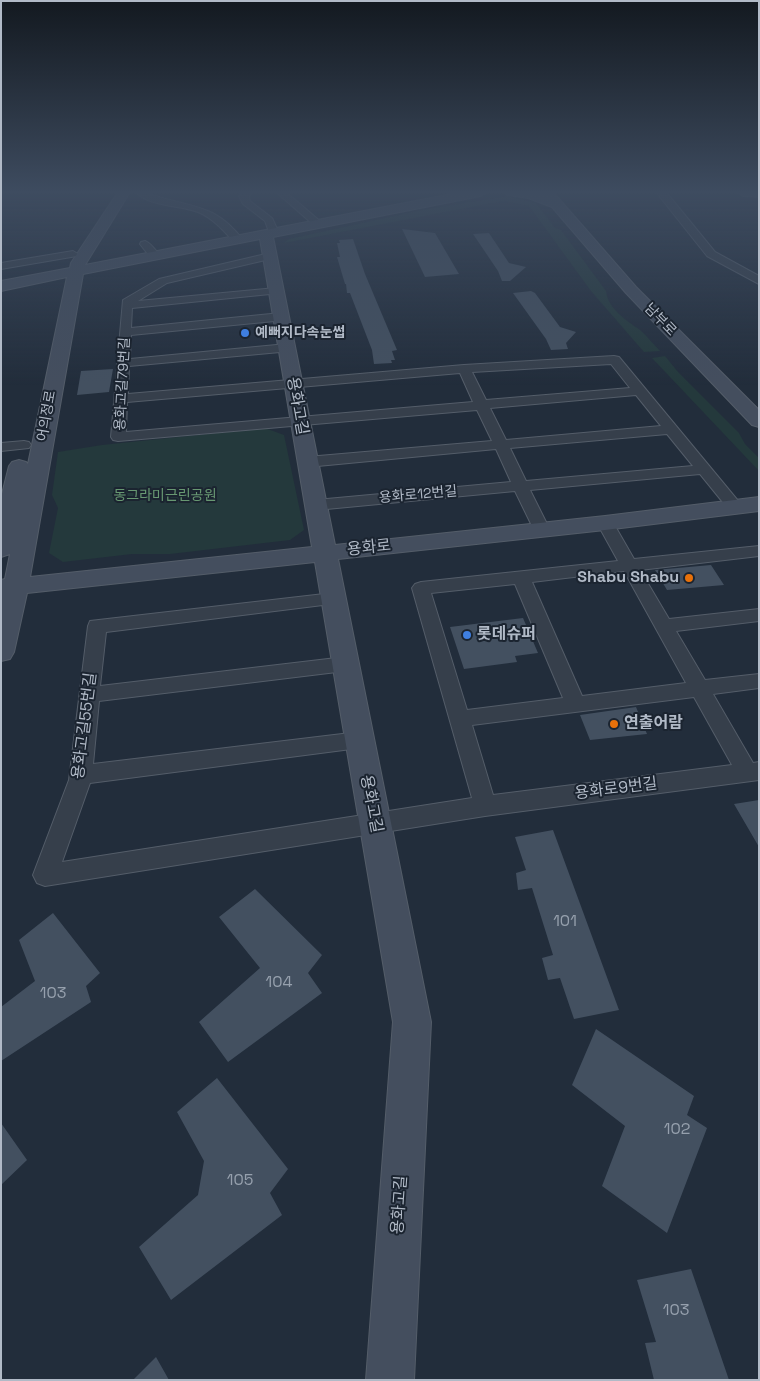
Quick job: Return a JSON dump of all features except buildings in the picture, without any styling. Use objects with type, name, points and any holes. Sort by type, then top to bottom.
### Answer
[{"type":"main road","name":"어의정로","points":[[39,365],[51,308],[78,256]]},
{"type":"main road","name":"어의정로","points":[[1,652],[8,587],[70,300],[75,262],[79,256]]},
{"type":"main road","points":[[5,286],[75,262],[84,256]]},
{"type":"main road","points":[[97,256],[107,259],[124,256]]},
{"type":"main road","points":[[5,286],[75,262],[119,256]]},
{"type":"main road","points":[[70,300],[82,284],[92,277],[139,256]]},
{"type":"main road","name":"용화고길","points":[[266,256],[279,304],[412,1022],[390,1380]]},
{"type":"main road","name":"남부로","points":[[603,256],[631,290],[759,420]]},
{"type":"main road","points":[[5,286],[39,288],[47,294]]},
{"type":"main road","name":"어의정로","points":[[1,550],[30,410]]},
{"type":"main road","name":"용화로","points":[[8,587],[542,530],[759,504]]},
{"type":"street","points":[[127,305],[131,298],[163,281],[224,256]]},
{"type":"street","points":[[715,256],[759,282]]},
{"type":"street","points":[[1,266],[20,263],[75,262]]},
{"type":"street","points":[[20,263],[38,263],[41,266],[36,275]]},
{"type":"street","points":[[127,305],[279,304]]},
{"type":"street","points":[[126,332],[279,304]]},
{"type":"street","name":"용화고길79번길","points":[[127,305],[118,437],[299,420]]},
{"type":"street","points":[[123,362],[287,348]]},
{"type":"street","points":[[120,399],[464,369],[614,360],[736,508]]},
{"type":"street","points":[[464,369],[542,530]]},
{"type":"street","points":[[299,420],[640,391]]},
{"type":"street","points":[[307,462],[672,429]]},
{"type":"street","points":[[1,447],[24,445]]},
{"type":"street","name":"용화로12번길","points":[[316,505],[705,469]]},
{"type":"street","name":"용화로9번길","points":[[375,825],[485,806],[753,771],[700,689],[605,523]]},
{"type":"street","points":[[485,806],[421,588],[759,550]]},
{"type":"street","points":[[521,577],[576,705]]},
{"type":"street","name":"용화고길55번길","points":[[333,599],[96,626],[80,775],[45,875],[375,825]]},
{"type":"street","points":[[663,626],[759,615]]},
{"type":"street","points":[[89,695],[345,664]]},
{"type":"street","points":[[459,719],[759,681]]},
{"type":"street","points":[[80,775],[359,740]]},
{"type":"green space","points":[[566,256],[581,256],[606,291],[607,297],[614,309],[643,332],[660,351],[644,352],[591,291]]},
{"type":"green space","points":[[665,356],[678,372],[739,433],[745,444],[759,458],[759,471],[652,358]]},
{"type":"green space","name":"동그라미근린공원","points":[[265,428],[284,435],[304,530],[290,540],[170,554],[132,554],[63,562],[49,553],[58,508],[52,495],[58,452],[102,445]]},
{"type":"place","name":"예뻐지다속눈썹","points":[[245,333]]},
{"type":"place","name":"Shabu Shabu","points":[[689,578]]},
{"type":"place","name":"롯데슈퍼","points":[[467,635]]},
{"type":"place","name":"연출어람","points":[[614,724]]}]
